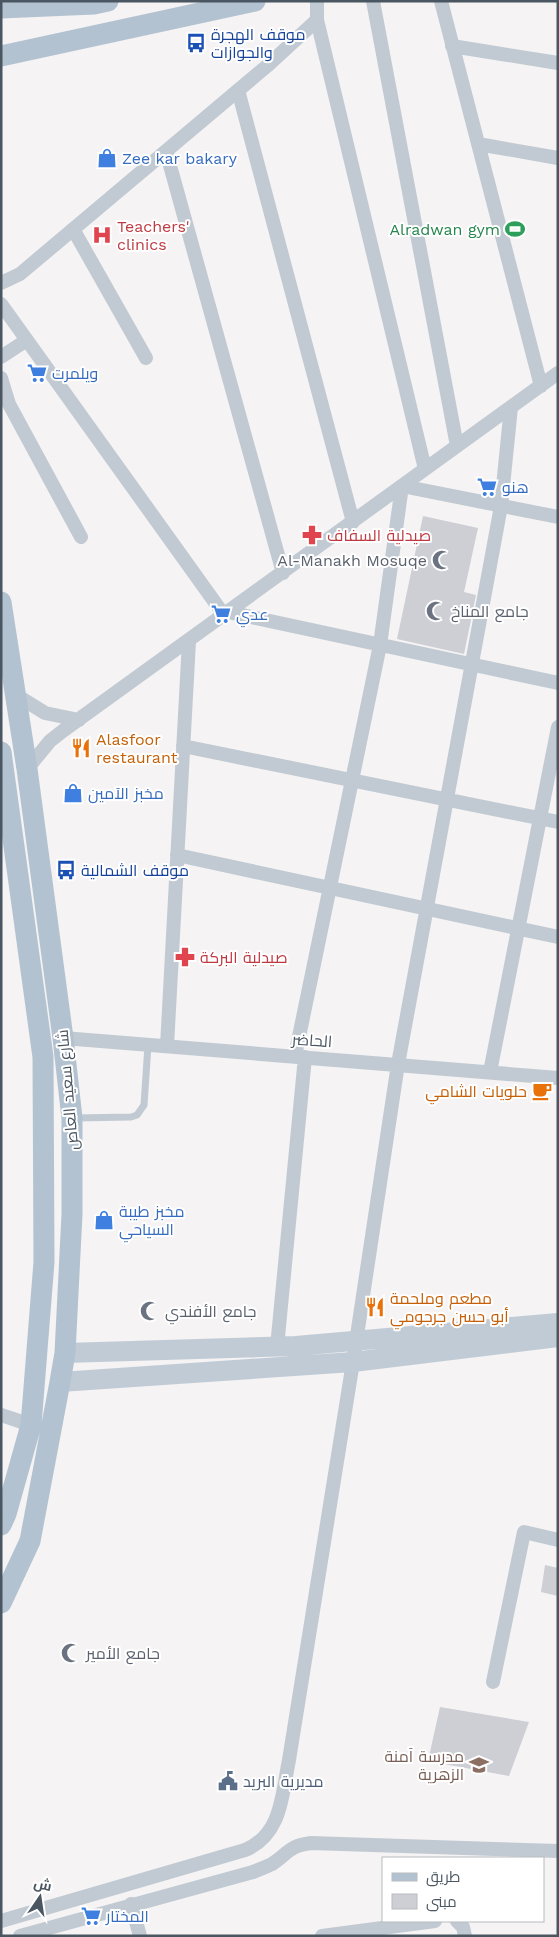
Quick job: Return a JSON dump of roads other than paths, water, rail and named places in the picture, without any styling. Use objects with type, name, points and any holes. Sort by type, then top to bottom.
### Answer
[{"type":"main road","points":[[1,8],[94,4],[108,1]]},
{"type":"main road","points":[[1,56],[255,1]]},
{"type":"main road","name":"شارع سعيد العاص","points":[[1,602],[27,769],[72,1118],[72,1214],[65,1353],[30,1541],[1,1603]]},
{"type":"main road","points":[[1,1525],[6,1514],[31,1425],[44,1262],[43,1057],[2,764]]},
{"type":"main road","points":[[65,1353],[277,1347],[558,1323]]},
{"type":"main road","points":[[60,1382],[353,1362],[558,1337]]},
{"type":"street","points":[[317,1],[317,20],[425,469]]},
{"type":"street","points":[[373,1],[457,446]]},
{"type":"street","points":[[441,1],[541,386]]},
{"type":"street","points":[[1,283],[20,274],[73,230],[238,90],[317,20]]},
{"type":"street","points":[[452,46],[558,63]]},
{"type":"street","points":[[238,90],[353,522]]},
{"type":"street","points":[[478,144],[558,158]]},
{"type":"street","points":[[166,151],[282,573]]},
{"type":"street","points":[[73,230],[146,358]]},
{"type":"street","points":[[1,304],[226,613],[558,683]]},
{"type":"street","points":[[1,357],[27,340]]},
{"type":"street","points":[[27,769],[50,741],[558,373]]},
{"type":"street","points":[[1,378],[9,404],[81,537]]},
{"type":"street","points":[[1,1922],[245,1850],[259,1844],[271,1831],[275,1823],[290,1760],[398,1064],[500,506],[511,407]]},
{"type":"street","points":[[402,486],[558,517]]},
{"type":"street","points":[[277,1347],[300,1057],[330,888],[380,645],[402,486]]},
{"type":"street","points":[[167,1046],[189,641]]},
{"type":"street","points":[[16,696],[45,713],[79,720]]},
{"type":"street","points":[[490,1072],[558,727]]},
{"type":"street","points":[[183,746],[558,822]]},
{"type":"street","points":[[177,854],[558,937]]},
{"type":"street","name":"الحاضر","points":[[63,1038],[558,1078]]},
{"type":"street","points":[[1,1415],[31,1425]]},
{"type":"street","points":[[493,1682],[524,1532],[558,1540]]},
{"type":"street","points":[[20,1936],[265,1867],[294,1846],[311,1843],[558,1852]]},
{"type":"street","points":[[259,1844],[265,1867]]},
{"type":"street","points":[[131,1904],[140,1936]]},
{"type":"street","points":[[322,1936],[427,1922]]},
{"type":"street","points":[[458,1922],[463,1927],[465,1936]]},
{"type":"lane","points":[[72,1118],[132,1117],[137,1115],[144,1105],[148,1045]]},
{"type":"place","name":"موقف الهجرة والجوازات","points":[[196,43]]},
{"type":"place","name":"Zee kar bakary","points":[[107,158]]},
{"type":"place","name":"Alradwan gym","points":[[515,229]]},
{"type":"place","name":"Teachers' clinics","points":[[102,235]]},
{"type":"place","name":"ويلمرت","points":[[37,373]]},
{"type":"place","name":"هنو","points":[[487,487]]},
{"type":"place","name":"صيدلية السفاف","points":[[312,535]]},
{"type":"place","name":"Al-Manakh Mosuqe","points":[[442,560]]},
{"type":"place","name":"جامع المناخ","points":[[436,611]]},
{"type":"place","name":"عدي","points":[[221,614]]},
{"type":"place","name":"Alasfoor restaurant","points":[[81,748]]},
{"type":"place","name":"مخبز الآمين","points":[[73,793]]},
{"type":"place","name":"موقف الشمالية","points":[[66,870]]},
{"type":"place","name":"صيدلية البركة","points":[[185,957]]},
{"type":"place","name":"حلويات الشامي","points":[[542,1091]]},
{"type":"place","name":"مخبز طيبة السياحي","points":[[104,1220]]},
{"type":"place","name":"مطعم وملحمة أبو حسن جرجومي","points":[[375,1307]]},
{"type":"place","name":"جامع الأفندي","points":[[150,1311]]},
{"type":"place","name":"جامع الأمير","points":[[71,1653]]},
{"type":"place","name":"مدرسة آمنة الزهرية","points":[[479,1765]]},
{"type":"place","name":"مديرية البريد","points":[[228,1781]]},
{"type":"place","name":"المختار","points":[[91,1916]]}]
